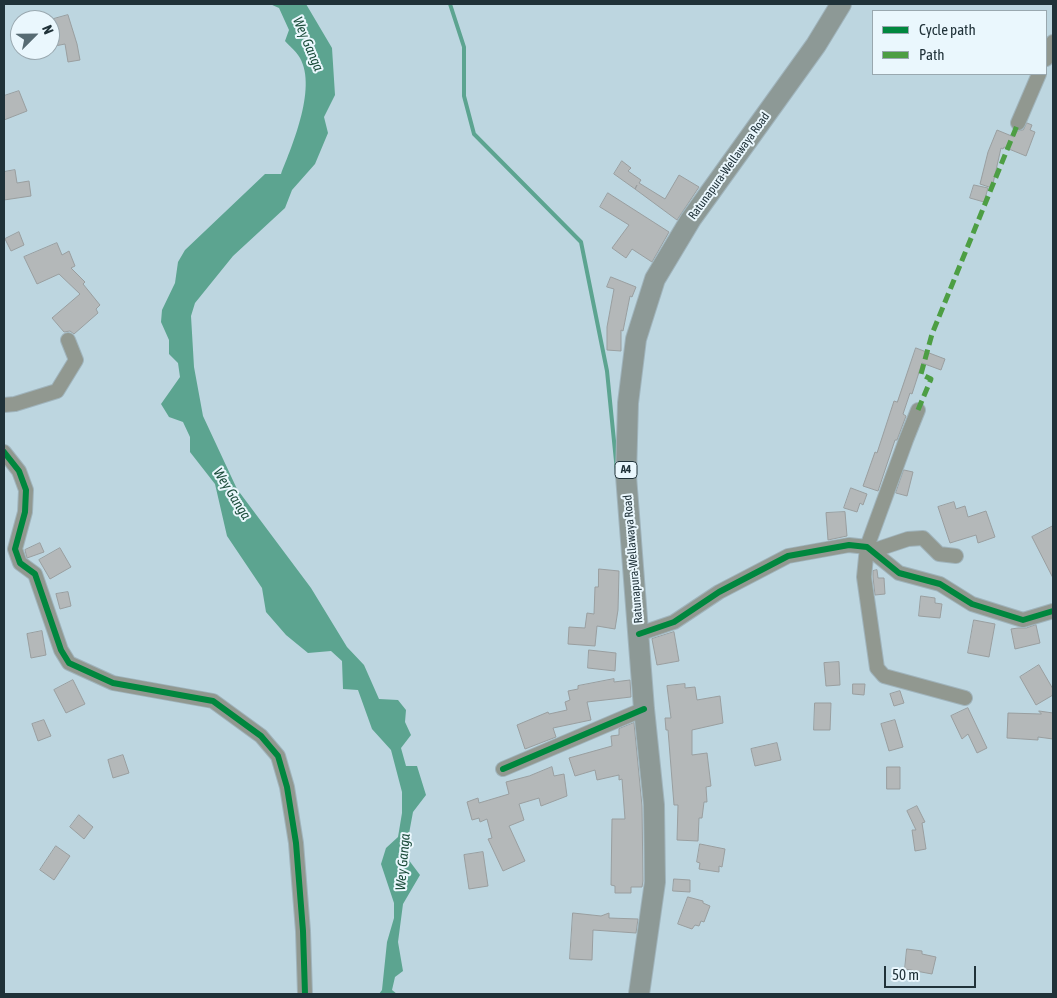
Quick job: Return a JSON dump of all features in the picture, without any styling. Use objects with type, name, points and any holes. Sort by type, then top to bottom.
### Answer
[{"type":"highway","name":"Ratunapura-Wellawaya Road","points":[[639,994],[655,882],[654,806],[644,709],[626,476],[628,403],[636,339],[655,279],[691,219],[816,45],[842,4]]},
{"type":"street","points":[[1047,57],[1053,42]]},
{"type":"street","points":[[1018,122],[1039,75]]},
{"type":"street","points":[[4,405],[15,404],[57,391],[76,360],[68,340]]},
{"type":"street","points":[[918,410],[869,549],[864,577],[877,668],[884,676],[965,698]]},
{"type":"street","points":[[4,452],[19,472],[26,490],[25,512],[15,549],[20,563],[35,574],[61,650],[69,663],[113,683],[213,701],[261,736],[278,756],[287,787],[296,843],[304,931],[305,994]]},
{"type":"street","points":[[639,634],[674,622],[719,592],[788,556],[849,545],[869,549],[908,539],[923,538],[939,554],[956,556]]},
{"type":"street","points":[[869,549],[899,573],[940,584],[972,604],[1023,620],[1053,611]]},
{"type":"street","points":[[502,769],[644,709]]},
{"type":"water","name":"Wey Ganga","points":[[270,4],[306,4],[332,48],[335,95],[324,117],[328,133],[315,164],[292,190],[285,208],[233,256],[195,303],[191,316],[194,367],[203,416],[237,489],[311,588],[347,647],[364,665],[379,699],[398,700],[406,710],[405,722],[411,735],[401,748],[406,766],[417,766],[426,795],[413,812],[405,855],[420,875],[403,904],[398,942],[403,971],[395,977],[392,990],[397,994],[379,994],[382,990],[387,942],[394,918],[394,903],[381,864],[386,848],[398,837],[402,813],[402,792],[391,750],[372,729],[358,690],[343,689],[342,661],[331,651],[308,653],[286,635],[266,612],[262,588],[227,536],[215,484],[190,452],[190,437],[183,422],[169,417],[161,404],[180,377],[178,363],[169,354],[169,340],[161,322],[162,310],[175,283],[178,262],[185,250],[265,174],[281,174],[302,115],[306,82],[304,67],[297,53],[285,41],[289,30],[279,8]]},
{"type":"building","points":[[68,15],[80,60],[68,62],[65,44],[60,45],[60,17]]},
{"type":"building","points":[[19,91],[27,111],[4,120],[4,96]]},
{"type":"building","points":[[1027,123],[1032,125],[1030,130],[1035,132],[1026,156],[1004,147],[1003,149],[1001,148],[992,188],[980,184],[988,152],[997,130],[1014,137],[1017,131],[1023,130]]},
{"type":"building","points":[[622,161],[631,168],[628,171],[641,180],[639,183],[665,199],[679,175],[699,187],[677,220],[614,174]]},
{"type":"building","points":[[15,170],[17,183],[29,181],[31,196],[4,200],[4,172]]},
{"type":"building","points":[[974,185],[988,188],[984,202],[970,198]]},
{"type":"building","points":[[608,193],[669,232],[652,262],[632,249],[626,258],[612,248],[629,225],[600,207]]},
{"type":"building","points":[[19,232],[24,245],[11,251],[5,239]]},
{"type":"building","points":[[57,243],[62,255],[69,251],[75,266],[71,268],[85,282],[83,284],[100,305],[96,309],[98,313],[74,334],[70,331],[64,332],[52,318],[80,294],[59,274],[37,284],[24,257]]},
{"type":"building","points":[[611,277],[636,287],[632,297],[630,296],[623,331],[621,330],[621,351],[607,350],[607,327],[614,289],[607,287]]},
{"type":"building","points":[[916,348],[945,359],[941,370],[922,363],[903,414],[906,416],[897,440],[895,440],[878,491],[863,486],[875,452],[877,453],[894,401],[897,402]]},
{"type":"building","points":[[904,470],[913,472],[907,496],[896,493]]},
{"type":"building","points":[[851,488],[867,494],[863,505],[860,503],[857,512],[844,508]]},
{"type":"building","points":[[954,502],[956,509],[965,506],[968,517],[986,511],[995,537],[978,543],[976,535],[950,543],[938,507]]},
{"type":"building","points":[[845,512],[847,536],[828,540],[826,513]]},
{"type":"building","points":[[1053,526],[1053,578],[1032,537]]},
{"type":"building","points":[[40,543],[44,552],[27,558],[25,550]]},
{"type":"building","points":[[60,548],[71,567],[50,579],[39,560]]},
{"type":"building","points":[[599,569],[619,571],[618,610],[615,629],[597,626],[595,646],[568,644],[569,627],[585,628],[587,613],[594,614],[595,587],[598,587]]},
{"type":"building","points":[[877,570],[878,578],[884,578],[885,594],[875,595],[873,571]]},
{"type":"building","points":[[68,592],[71,606],[60,609],[56,594]]},
{"type":"building","points":[[921,596],[935,598],[935,603],[942,604],[940,618],[919,616]]},
{"type":"building","points":[[974,620],[995,624],[989,657],[968,653]]},
{"type":"building","points":[[1036,625],[1040,643],[1015,649],[1011,629]]},
{"type":"building","points":[[42,631],[46,655],[31,658],[27,634]]},
{"type":"building","points":[[674,632],[679,661],[657,665],[652,639]]},
{"type":"building","points":[[589,650],[616,653],[615,671],[588,668]]},
{"type":"building","points":[[839,662],[840,685],[826,686],[824,663]]},
{"type":"building","points":[[1039,665],[1053,689],[1053,695],[1036,705],[1020,677]]},
{"type":"building","points":[[614,679],[614,682],[630,680],[631,697],[587,702],[591,720],[553,728],[556,737],[525,749],[517,725],[548,712],[549,714],[567,710],[565,702],[570,700],[568,691],[578,689],[578,686]]},
{"type":"building","points":[[73,680],[85,704],[66,713],[54,690]]},
{"type":"building","points":[[685,684],[685,688],[695,687],[697,700],[720,696],[723,723],[692,730],[692,755],[707,753],[711,786],[706,787],[707,802],[704,802],[702,818],[699,818],[698,841],[677,840],[678,805],[674,805],[668,730],[666,730],[665,718],[671,718],[667,686]]},
{"type":"building","points":[[853,684],[865,684],[864,695],[853,694]]},
{"type":"building","points":[[900,691],[904,703],[894,706],[890,694]]},
{"type":"building","points":[[815,703],[831,703],[830,730],[814,730]]},
{"type":"building","points":[[968,708],[987,748],[977,753],[968,734],[962,739],[951,716]]},
{"type":"building","points":[[1039,711],[1053,713],[1053,739],[1038,737],[1038,740],[1007,738],[1008,713],[1041,714]]},
{"type":"building","points":[[44,720],[51,736],[38,741],[32,724]]},
{"type":"building","points":[[895,720],[903,747],[889,751],[881,724]]},
{"type":"building","points":[[634,723],[642,806],[643,881],[642,887],[631,887],[631,893],[615,893],[615,886],[611,885],[612,819],[625,819],[622,779],[619,780],[619,775],[597,780],[595,770],[575,776],[569,758],[612,746],[611,736],[619,735],[619,729]]},
{"type":"building","points":[[777,743],[781,760],[755,766],[751,749]]},
{"type":"building","points":[[123,755],[129,773],[113,778],[108,760]]},
{"type":"building","points":[[552,767],[554,776],[564,774],[567,796],[541,806],[539,798],[519,804],[524,820],[509,826],[525,861],[503,871],[488,839],[492,838],[487,819],[480,822],[479,818],[472,820],[467,802],[478,798],[479,803],[509,794],[506,782]]},
{"type":"building","points":[[887,767],[900,767],[900,789],[887,789]]},
{"type":"building","points":[[917,806],[925,822],[922,823],[926,849],[915,851],[912,830],[916,830],[907,811]]},
{"type":"building","points":[[79,815],[93,827],[84,839],[70,827]]},
{"type":"building","points":[[700,844],[725,849],[722,867],[719,866],[719,872],[699,869],[700,863],[697,862]]},
{"type":"building","points":[[56,846],[70,856],[54,880],[40,870]]},
{"type":"building","points":[[483,852],[488,886],[469,889],[464,855]]},
{"type":"building","points":[[674,879],[690,880],[690,892],[673,891]]},
{"type":"building","points":[[688,897],[703,901],[703,903],[710,906],[704,922],[701,921],[699,926],[695,925],[692,929],[678,924]]},
{"type":"building","points":[[573,913],[601,916],[609,913],[609,918],[638,919],[636,933],[593,930],[592,960],[570,959]]},
{"type":"building","points":[[907,949],[922,951],[922,954],[936,957],[932,974],[905,969]]},
{"type":"waterway","points":[[450,4],[464,47],[464,96],[474,134],[581,242],[607,371],[617,471]]},
{"type":"marked path","points":[[918,410],[931,379],[921,374],[932,334],[1018,123]]},
{"type":"cycle path","points":[[4,452],[19,471],[26,490],[25,512],[15,549],[20,563],[35,574],[61,650],[69,663],[113,683],[213,701],[261,736],[278,756],[287,787],[296,843],[303,931],[305,994]]},
{"type":"cycle path","points":[[639,634],[674,622],[719,592],[788,556],[849,545],[867,547],[899,573],[940,584],[972,604],[1023,620],[1053,611]]},
{"type":"cycle path","points":[[503,769],[644,709]]}]
